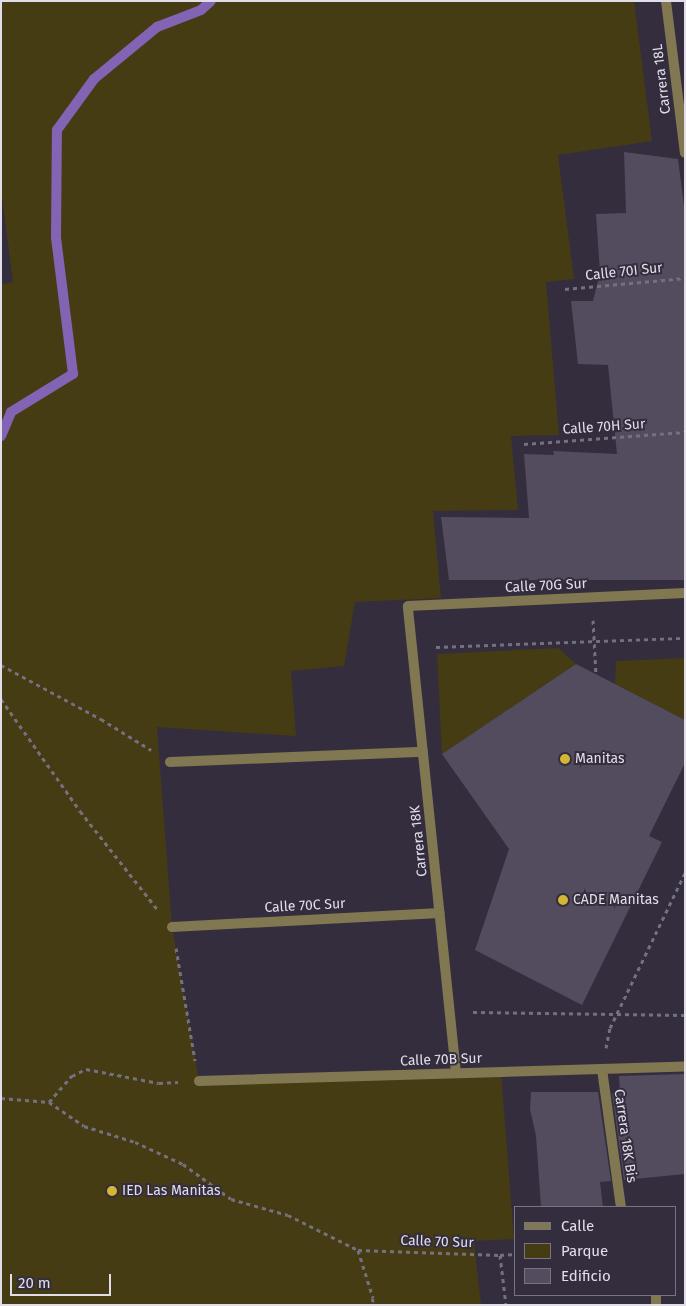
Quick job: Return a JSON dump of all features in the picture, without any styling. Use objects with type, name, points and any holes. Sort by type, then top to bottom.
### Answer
[{"type":"street","name":"Carrera 18L","points":[[666,1],[685,153]]},
{"type":"street","name":"Calle 70G Sur","points":[[408,606],[685,593]]},
{"type":"street","name":"Carrera 18K","points":[[408,606],[456,1073]]},
{"type":"street","points":[[170,762],[423,752]]},
{"type":"street","name":"Calle 70C Sur","points":[[172,927],[440,913]]},
{"type":"street","name":"Calle 70B Sur","points":[[199,1080],[685,1066]]},
{"type":"street","name":"Carrera 18K Bis","points":[[602,1069],[621,1206]]},
{"type":"path","name":"Calle 70I Sur","points":[[565,289],[685,278]]},
{"type":"path","name":"Calle 70H Sur","points":[[524,444],[685,432]]},
{"type":"path","points":[[591,597],[596,674]]},
{"type":"path","points":[[412,648],[685,638]]},
{"type":"path","points":[[1,665],[101,719],[170,762]]},
{"type":"path","points":[[1,699],[80,811],[172,927],[199,1080],[159,1083],[86,1068],[72,1076],[49,1102]]},
{"type":"path","points":[[602,1069],[610,1028],[685,873]]},
{"type":"path","points":[[450,1011],[685,1015]]},
{"type":"path","points":[[2,1098],[49,1102],[84,1126],[135,1142],[183,1164],[231,1200],[288,1215],[358,1250],[374,1298],[372,1305]]},
{"type":"path","name":"Calle 70 Sur","points":[[358,1250],[514,1254]]},
{"type":"path","points":[[500,1255],[506,1305]]},
{"type":"green space","points":[[1,1],[634,1],[652,141],[558,155],[574,279],[546,282],[559,435],[511,436],[518,510],[433,511],[441,598],[355,602],[344,666],[291,671],[296,736],[157,727],[172,927],[199,1080],[501,1072],[514,1239],[474,1241],[481,1305],[1,1305],[1,285],[13,282],[1,189]]},
{"type":"green space","points":[[558,648],[576,664],[442,754],[437,654]]},
{"type":"green space","points":[[685,658],[685,720],[615,684],[616,661]]},
{"type":"building","points":[[624,152],[678,159],[685,214],[685,580],[449,580],[441,517],[529,518],[524,454],[554,455],[553,451],[617,454],[608,365],[578,364],[571,301],[593,301],[600,273],[596,214],[626,213]]},
{"type":"building","points":[[576,664],[685,720],[685,763],[649,836],[662,842],[582,1005],[475,950],[509,849],[442,754]]},
{"type":"building","points":[[685,1074],[685,1174],[624,1180],[612,1093],[620,1093],[619,1076]]},
{"type":"building","points":[[531,1092],[598,1092],[611,1181],[600,1182],[603,1206],[541,1206],[536,1136],[530,1109]]},
{"type":"waterway","points":[[1,436],[11,412],[73,374],[56,237],[57,130],[94,79],[157,27],[201,10],[211,1]]},
{"type":"place","name":"Manitas","points":[[565,759]]},
{"type":"place","name":"CADE Manitas","points":[[563,900]]},
{"type":"place","name":"IED Las Manitas","points":[[112,1191]]}]
